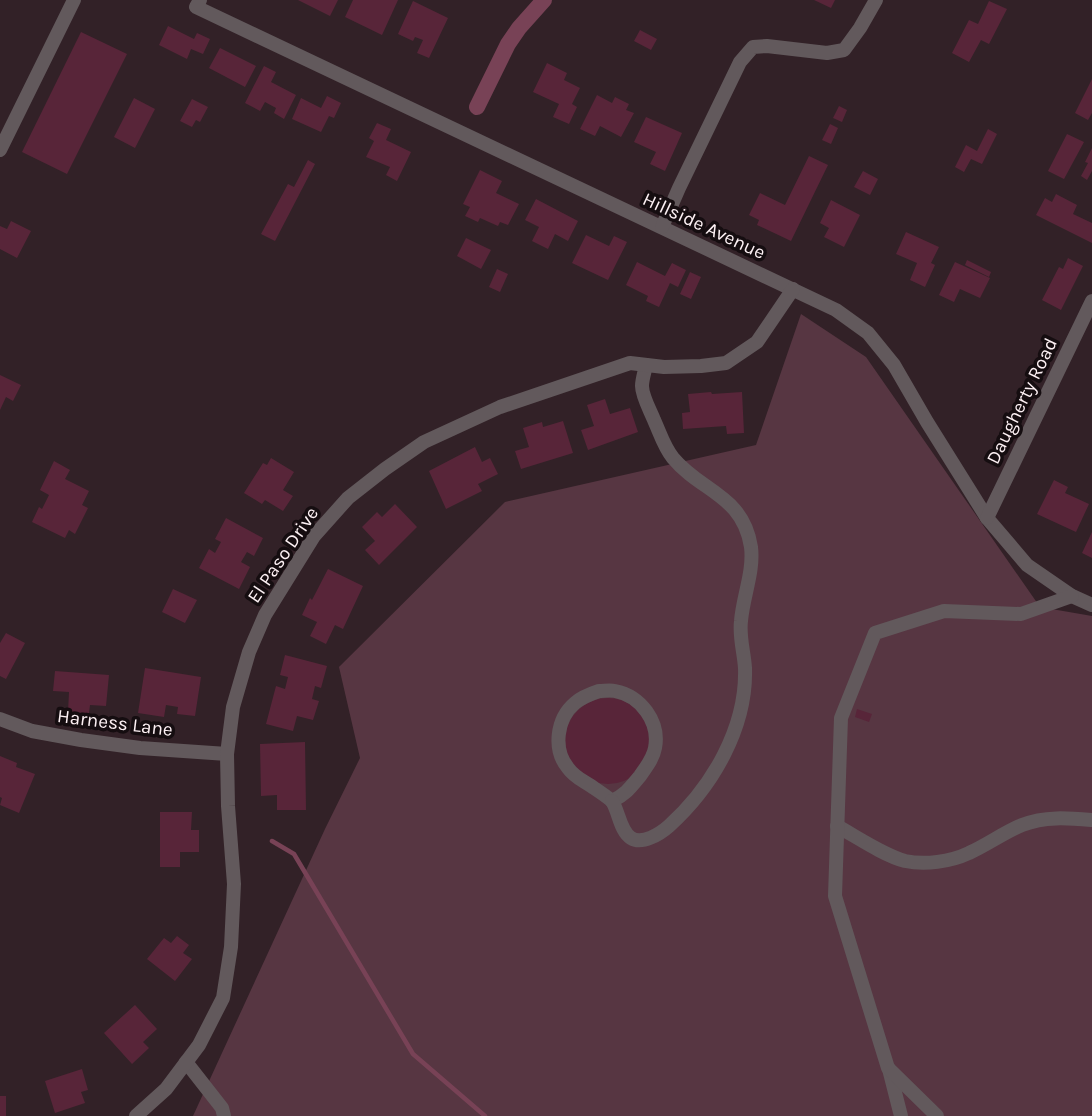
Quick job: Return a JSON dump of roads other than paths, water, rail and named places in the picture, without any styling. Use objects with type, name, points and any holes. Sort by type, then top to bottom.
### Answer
[{"type":"street","points":[[0,150],[74,0]]},
{"type":"street","points":[[662,227],[740,62],[752,47],[767,46],[827,53],[844,50],[876,0]]},
{"type":"street","name":"Hillside Avenue","points":[[198,4],[836,310],[868,333],[894,365],[987,518],[1027,565],[1072,596],[1092,604]]},
{"type":"street","name":"El Paso Drive","points":[[136,1116],[166,1089],[199,1045],[223,998],[231,947],[234,884],[227,754],[233,707],[249,652],[265,615],[314,536],[348,498],[424,442],[500,407],[630,363],[664,367],[726,363],[757,341],[793,289]]},
{"type":"street","name":"Daugherty Road","points":[[987,518],[1092,301]]},
{"type":"street","points":[[612,801],[625,794],[651,761],[655,732],[650,717],[641,705],[629,696],[615,691],[599,691],[572,705],[563,718],[558,734],[559,751],[566,766],[578,779],[593,786],[612,801],[628,837],[637,841],[666,829],[688,807],[709,779],[739,720],[745,668],[740,631],[751,567],[749,536],[736,511],[723,497],[673,458],[663,443],[642,388],[646,365]]},
{"type":"street","points":[[901,1116],[835,896],[841,718],[875,633],[944,611],[1021,614],[1072,596]]},
{"type":"street","name":"Harness Lane","points":[[0,719],[32,731],[81,740],[140,748],[227,754]]},
{"type":"street","points":[[837,826],[904,860],[924,863],[945,861],[969,854],[1024,824],[1050,818],[1092,820]]},
{"type":"street","points":[[186,1062],[222,1108],[224,1116]]},
{"type":"street","points":[[888,1068],[937,1116]]},
{"type":"waterway","points":[[477,107],[508,44],[544,0]]},
{"type":"waterway","points":[[272,841],[294,854],[413,1054],[485,1116]]}]
